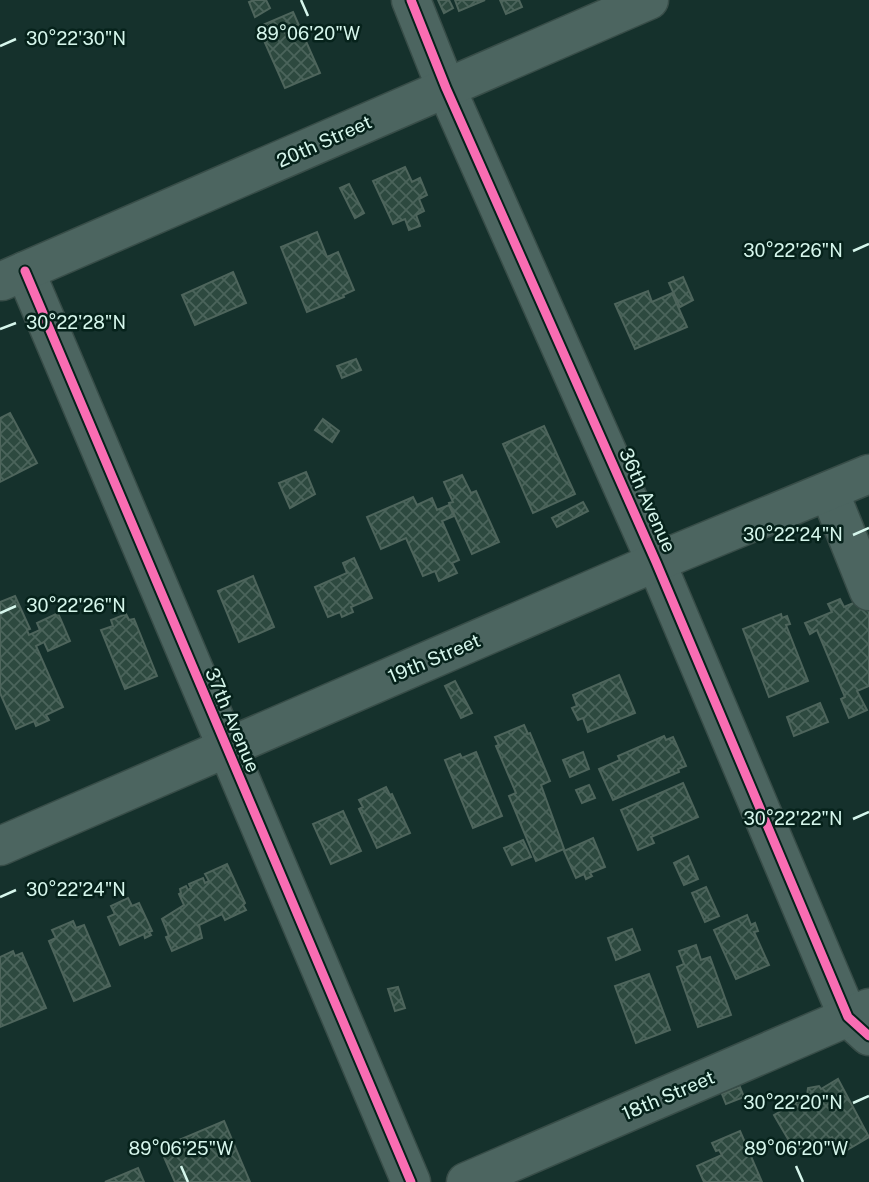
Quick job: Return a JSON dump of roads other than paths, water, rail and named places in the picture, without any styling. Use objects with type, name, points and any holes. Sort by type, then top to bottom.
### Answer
[{"type":"street","name":"36th Avenue","points":[[411,0],[446,88],[862,1020]]},
{"type":"street","name":"20th Street","points":[[12,276],[649,0]]},
{"type":"street","name":"37th Avenue","points":[[12,276],[226,749],[411,1182]]},
{"type":"street","name":"19th Street","points":[[0,846],[656,562],[869,474]]},
{"type":"street","points":[[828,491],[869,591]]},
{"type":"street","name":"18th Street","points":[[466,1182],[862,1020]]}]
